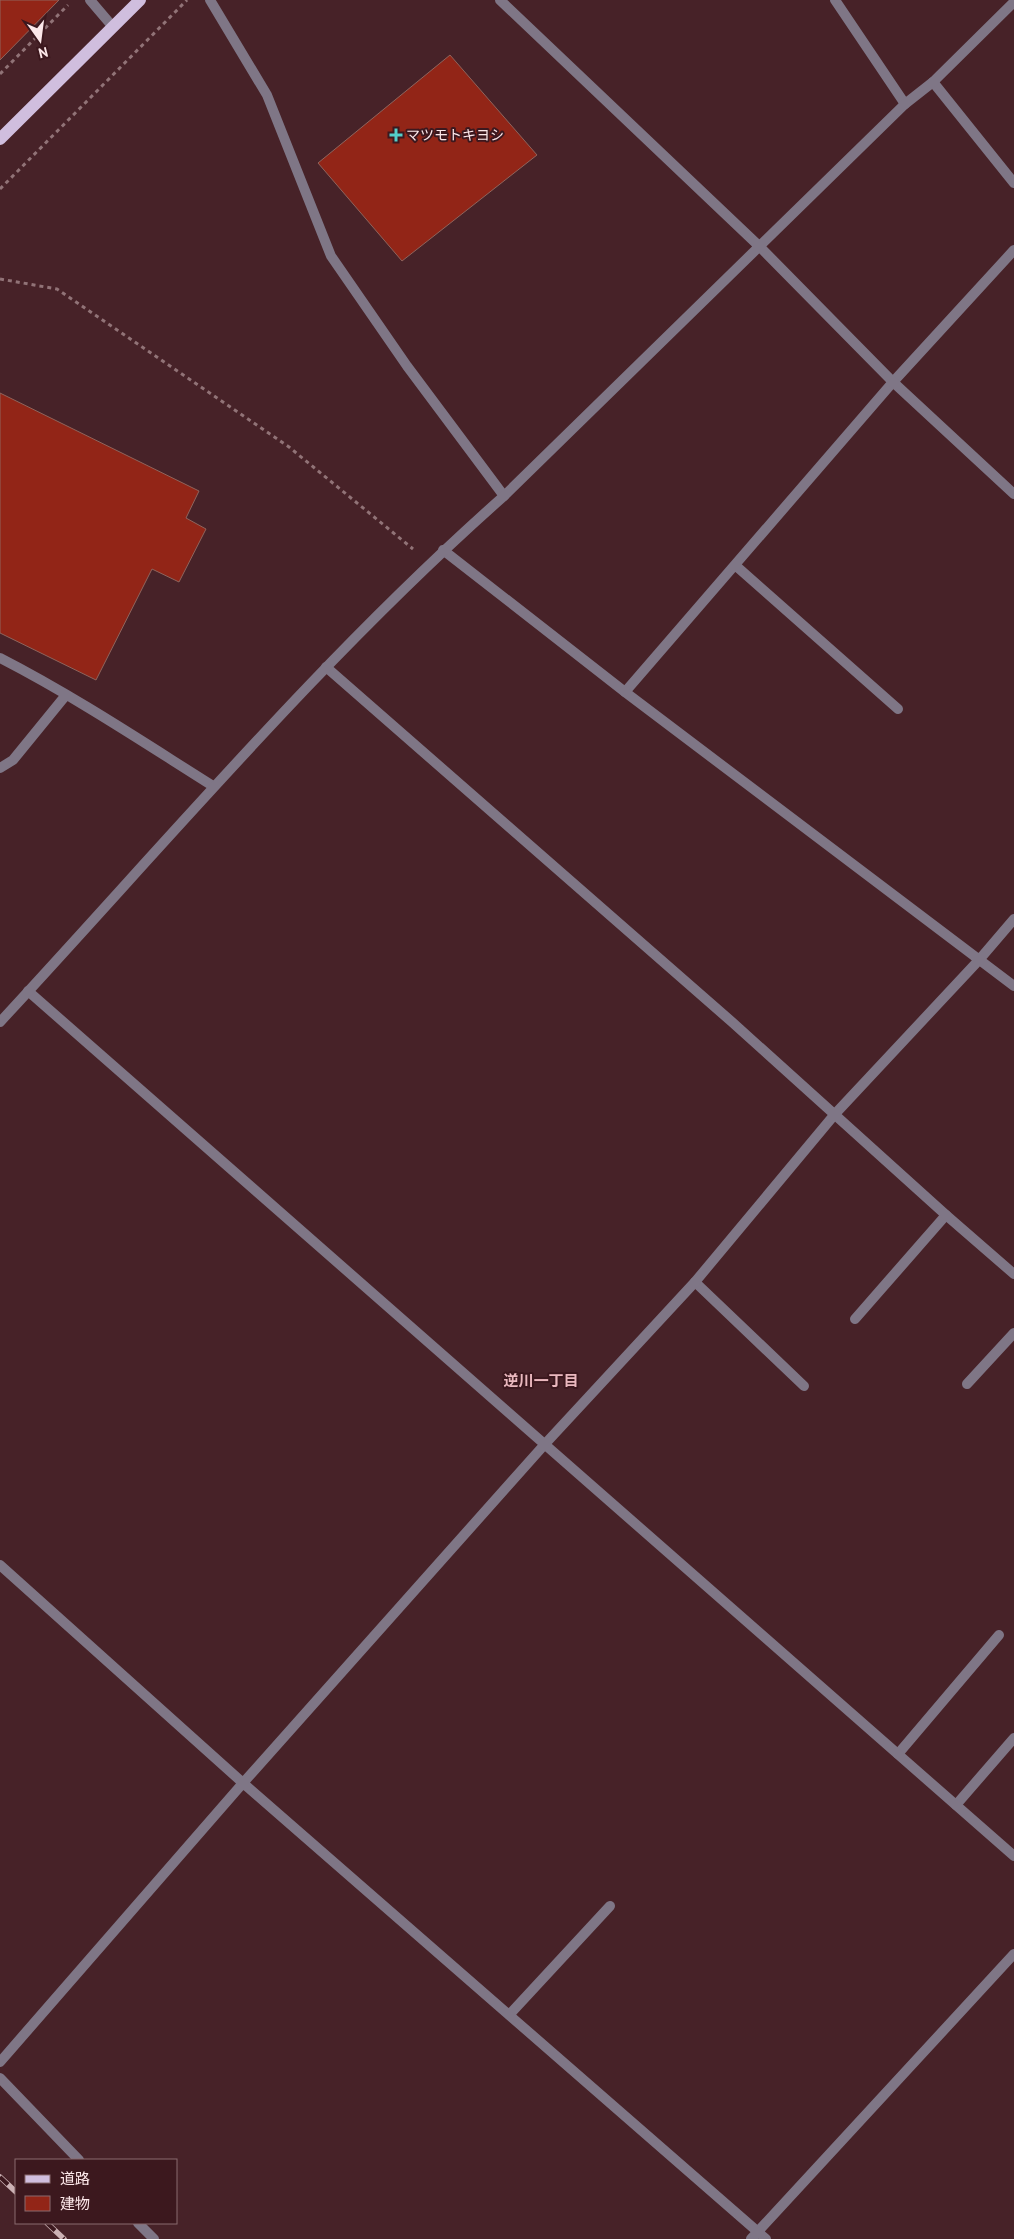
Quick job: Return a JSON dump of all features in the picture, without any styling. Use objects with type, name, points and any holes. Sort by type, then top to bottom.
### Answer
[{"type":"main road","points":[[0,139],[140,0]]},
{"type":"street","points":[[90,0],[114,27]]},
{"type":"street","points":[[210,0],[267,95],[331,256],[407,366],[504,496]]},
{"type":"street","points":[[500,0],[759,246],[892,382],[1014,494]]},
{"type":"street","points":[[835,0],[905,104]]},
{"type":"street","points":[[0,1022],[213,786],[326,667],[443,550],[504,496],[905,104],[932,82],[1014,2]]},
{"type":"street","points":[[932,82],[1014,183]]},
{"type":"street","points":[[625,692],[892,382],[1014,250]]},
{"type":"street","points":[[443,550],[625,692],[1014,986]]},
{"type":"street","points":[[735,565],[898,708]]},
{"type":"street","points":[[0,658],[66,695],[213,786]]},
{"type":"street","points":[[326,667],[732,1022],[1014,1274]]},
{"type":"street","points":[[0,768],[13,760],[66,695]]},
{"type":"street","points":[[0,2062],[243,1783],[545,1444],[695,1282],[835,1114],[979,960],[1014,919]]},
{"type":"street","points":[[28,992],[1014,1856]]},
{"type":"street","points":[[855,1319],[946,1215]]},
{"type":"street","points":[[695,1282],[804,1386]]},
{"type":"street","points":[[967,1384],[1014,1333]]},
{"type":"street","points":[[0,1565],[243,1783],[509,2015],[754,2235],[766,2239]]},
{"type":"street","points":[[898,1754],[1000,1634]]},
{"type":"street","points":[[956,1805],[1014,1738]]},
{"type":"street","points":[[509,2015],[610,1906]]},
{"type":"street","points":[[754,2235],[1014,1954]]},
{"type":"street","points":[[0,2078],[77,2159]]},
{"type":"street","points":[[139,2224],[154,2239]]},
{"type":"path","points":[[0,74],[73,0]]},
{"type":"path","points":[[0,189],[187,0]]},
{"type":"path","points":[[0,279],[58,289],[289,446],[430,564]]},
{"type":"building","points":[[0,0],[59,0],[0,60]]},
{"type":"building","points":[[450,55],[537,155],[402,261],[318,163]]},
{"type":"building","points":[[0,393],[199,491],[186,518],[206,529],[179,582],[152,569],[96,680],[0,633]]},
{"type":"railway","points":[[0,2177],[15,2191]]},
{"type":"railway","points":[[48,2224],[64,2239]]},
{"type":"place","name":"マツモトキヨシ","points":[[396,135]]},
{"type":"district","name":"逆川一丁目","points":[[541,1380]]}]
